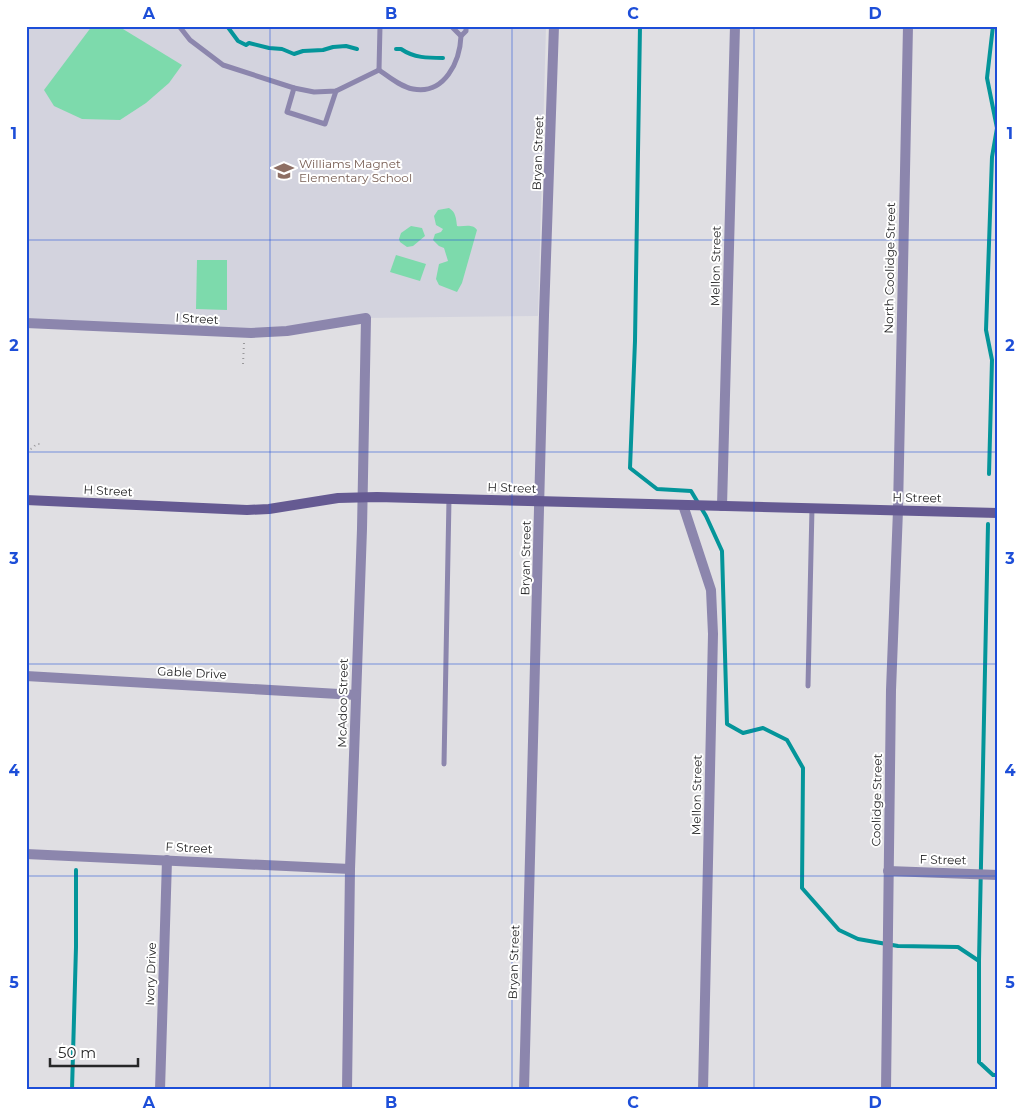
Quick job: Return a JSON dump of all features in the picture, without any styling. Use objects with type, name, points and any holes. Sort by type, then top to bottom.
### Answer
[{"type":"street","name":"Bryan Street","points":[[524,1090],[554,26]]},
{"type":"street","name":"Mellon Street","points":[[718,506],[735,26]]},
{"type":"street","name":"North Coolidge Street","points":[[898,510],[908,26]]},
{"type":"street","name":"I Street","points":[[26,323],[244,333],[287,331],[366,318]]},
{"type":"street","name":"McAdoo Street","points":[[347,1090],[350,868],[366,318]]},
{"type":"street","name":"H Street","points":[[26,500],[247,510],[270,509],[338,498],[449,498],[998,513]]},
{"type":"street","name":"Mellon Street","points":[[687,505],[707,577],[712,602],[713,634],[704,1090]]},
{"type":"street","name":"Coolidge Street","points":[[886,1090],[891,690],[898,510]]},
{"type":"street","name":"Gable Drive","points":[[26,676],[356,694]]},
{"type":"street","name":"F Street","points":[[26,854],[350,868]]},
{"type":"street","name":"Ivory Drive","points":[[160,1090],[167,860]]},
{"type":"street","name":"F Street","points":[[888,871],[998,874]]},
{"type":"lane","points":[[179,26],[190,40],[224,65],[294,88],[314,92],[336,91],[380,70]]},
{"type":"lane","points":[[380,26],[380,70]]},
{"type":"lane","points":[[451,26],[462,36]]},
{"type":"lane","points":[[380,70],[412,89],[428,89],[440,83],[456,65],[466,26]]},
{"type":"lane","points":[[294,88],[288,112],[325,124],[336,91]]},
{"type":"lane","points":[[444,764],[449,498]]},
{"type":"lane","points":[[808,686],[812,508]]},
{"type":"path","points":[[243,364],[244,333]]},
{"type":"path","points":[[26,451],[33,448],[36,444],[42,444]]},
{"type":"shaded area","name":"Williams Magnet Elementary School","points":[[26,26],[546,26],[538,316],[366,318],[271,332],[26,323]]},
{"type":"green space","points":[[92,26],[118,26],[182,65],[169,83],[146,103],[120,120],[82,119],[54,106],[44,90]]},
{"type":"green space","points":[[449,208],[456,218],[457,226],[470,226],[477,230],[462,283],[457,292],[439,285],[436,279],[439,264],[448,261],[444,248],[433,240],[435,234],[443,229],[436,225],[434,216],[438,210]]},
{"type":"green space","points":[[411,226],[422,228],[425,236],[413,246],[407,247],[399,239],[401,233]]},
{"type":"green space","points":[[396,255],[426,264],[420,281],[390,272]]},
{"type":"green space","points":[[197,260],[227,260],[227,310],[196,309]]},
{"type":"waterway","points":[[227,26],[238,41],[246,45],[249,43],[282,49],[294,54],[333,47],[346,46],[357,49]]},
{"type":"waterway","points":[[640,26],[635,341],[630,468],[657,489],[691,491],[706,516],[722,551],[727,724],[743,733],[763,728],[787,740],[803,768],[802,888],[839,930],[858,939],[898,946],[958,947],[979,961],[979,1062],[993,1075],[998,1075]]},
{"type":"waterway","points":[[989,474],[992,360],[986,330],[992,157],[997,128],[987,78],[993,26]]},
{"type":"waterway","points":[[396,49],[401,49],[421,57],[443,58]]},
{"type":"waterway","points":[[979,961],[988,524]]},
{"type":"waterway","points":[[72,1090],[76,870]]},
{"type":"place","name":"Williams Magnet Elementary School","points":[[284,171]]}]
